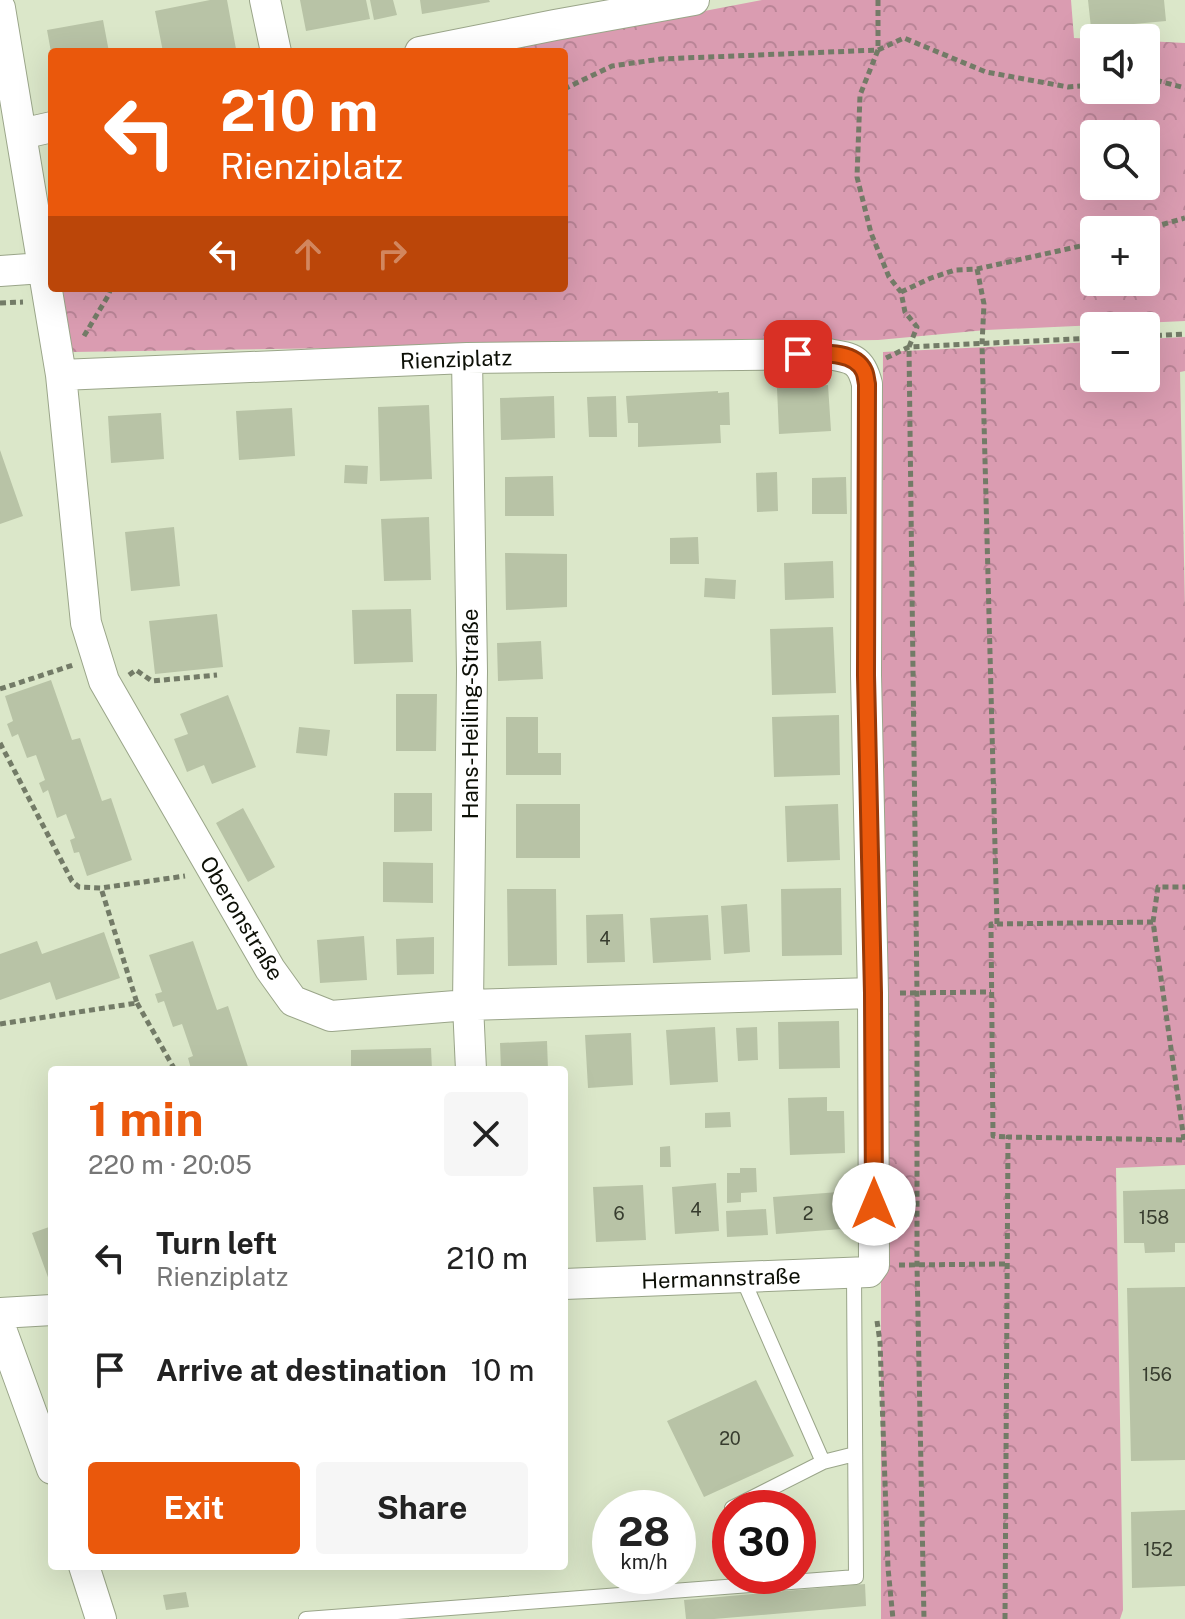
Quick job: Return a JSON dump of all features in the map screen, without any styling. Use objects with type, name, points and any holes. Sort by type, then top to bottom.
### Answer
[{"type":"street","points":[[265,0],[275,48]]},
{"type":"street","points":[[433,48],[553,12],[694,0]]},
{"type":"street","name":"Oberonstraße","points":[[0,8],[61,375],[86,623],[104,681],[270,969],[293,1001],[331,1016],[468,1005],[873,993]]},
{"type":"street","points":[[21,134],[48,128]]},
{"type":"street","points":[[0,271],[43,268]]},
{"type":"street","name":"Rienziplatz","points":[[61,375],[467,358],[828,354],[857,364]]},
{"type":"street","name":"Hans-Heiling-Straße","points":[[467,358],[472,671],[468,1005],[471,1066]]},
{"type":"street","points":[[857,364],[867,384],[866,675],[873,993],[866,1270]]},
{"type":"street","name":"Hermannstraße","points":[[568,1284],[866,1270]]},
{"type":"street","points":[[0,1313],[48,1310]]},
{"type":"street","points":[[0,1326],[48,1458]]},
{"type":"street","points":[[85,1570],[101,1619]]},
{"type":"lane","points":[[306,1619],[856,1577],[855,1454],[866,1270]]},
{"type":"lane","points":[[742,1277],[823,1462]]},
{"type":"lane","points":[[768,1490],[823,1462],[855,1454]]},
{"type":"path","points":[[878,0],[878,50],[860,95],[857,177],[871,233],[889,277],[901,292],[905,312],[917,327],[909,347],[917,1265],[924,1619]]},
{"type":"path","points":[[568,87],[612,66],[661,59],[878,50],[904,38],[986,72],[1068,87],[1080,86]]},
{"type":"path","points":[[1160,81],[1185,88]]},
{"type":"path","points":[[1160,225],[1185,218]]},
{"type":"path","points":[[901,292],[955,270],[977,269],[1080,246]]},
{"type":"path","points":[[977,269],[984,304],[982,344],[997,924]]},
{"type":"path","points":[[61,375],[110,292]]},
{"type":"path","points":[[1160,335],[1185,334]]},
{"type":"path","points":[[857,364],[909,347],[1080,339]]},
{"type":"path","points":[[0,689],[97,657]]},
{"type":"path","points":[[109,690],[136,670],[152,681],[217,675]]},
{"type":"path","points":[[0,743],[72,881],[79,887],[101,888],[214,872]]},
{"type":"path","points":[[1153,922],[991,924],[993,1136],[1185,1140],[1153,922],[1158,887],[1185,887]]},
{"type":"path","points":[[101,888],[137,1003],[173,1066]]},
{"type":"path","points":[[873,993],[991,992]]},
{"type":"path","points":[[0,1024],[137,1003]]},
{"type":"path","points":[[1005,1619],[1008,1137]]},
{"type":"path","points":[[893,1619],[888,1568],[880,1342],[866,1270],[917,1265],[1006,1264]]},
{"type":"green space","points":[[762,0],[1071,0],[1074,38],[1080,38],[1080,104],[1160,104],[1160,42],[1185,43],[1185,321],[1160,322],[1160,312],[1080,312],[1080,326],[878,340],[72,352],[63,292],[568,292],[568,48],[511,48]]},
{"type":"green space","points":[[1185,337],[1185,371],[1180,372],[1185,608],[1185,1165],[1116,1168],[1123,1610],[1120,1619],[881,1619],[883,352],[1080,343],[1080,392],[1160,392],[1160,338]]},
{"type":"building","points":[[210,0],[227,0],[236,48],[162,48],[155,11]]},
{"type":"building","points":[[300,0],[366,0],[370,19],[306,31]]},
{"type":"building","points":[[370,0],[393,0],[397,15],[374,20]]},
{"type":"building","points":[[420,0],[489,0],[490,2],[422,14]]},
{"type":"building","points":[[1088,0],[1164,0],[1166,21],[1091,24]]},
{"type":"building","points":[[103,20],[108,48],[50,48],[47,30]]},
{"type":"building","points":[[828,385],[831,431],[779,434],[777,388]]},
{"type":"building","points":[[729,392],[730,425],[720,425],[721,443],[638,447],[638,423],[628,423],[626,396]]},
{"type":"building","points":[[554,396],[555,438],[501,440],[500,398]]},
{"type":"building","points":[[616,396],[617,437],[589,437],[587,397]]},
{"type":"building","points":[[429,405],[432,479],[380,481],[378,407]]},
{"type":"building","points":[[292,408],[295,456],[239,460],[236,411]]},
{"type":"building","points":[[161,413],[164,459],[111,463],[108,416]]},
{"type":"building","points":[[0,450],[23,516],[0,524]]},
{"type":"building","points":[[345,465],[368,466],[367,484],[344,483]]},
{"type":"building","points":[[777,472],[778,511],[757,512],[756,473]]},
{"type":"building","points":[[553,476],[554,516],[505,516],[505,477]]},
{"type":"building","points":[[846,477],[847,514],[812,514],[812,478]]},
{"type":"building","points":[[429,517],[431,580],[384,581],[381,519]]},
{"type":"building","points":[[174,527],[180,586],[131,591],[125,532]]},
{"type":"building","points":[[698,537],[699,564],[670,564],[670,538]]},
{"type":"building","points":[[505,553],[567,554],[567,607],[506,610]]},
{"type":"building","points":[[833,561],[834,598],[785,600],[784,563]]},
{"type":"building","points":[[705,578],[736,580],[735,599],[704,597]]},
{"type":"building","points":[[411,609],[413,662],[354,664],[352,610]]},
{"type":"building","points":[[217,614],[223,667],[155,674],[149,621]]},
{"type":"building","points":[[833,627],[836,693],[772,695],[770,629]]},
{"type":"building","points":[[541,641],[543,679],[498,681],[497,643]]},
{"type":"building","points":[[51,680],[72,740],[80,738],[102,801],[111,798],[132,860],[87,876],[79,852],[74,853],[70,840],[75,838],[66,814],[57,818],[48,790],[43,793],[39,783],[45,780],[36,755],[27,758],[18,734],[12,737],[7,724],[13,721],[5,696]]},
{"type":"building","points":[[396,694],[437,694],[436,751],[396,751]]},
{"type":"building","points":[[228,695],[256,767],[212,784],[204,765],[187,772],[174,739],[188,734],[180,714]]},
{"type":"building","points":[[839,715],[840,775],[774,777],[772,717]]},
{"type":"building","points":[[506,717],[538,717],[538,753],[561,753],[561,775],[506,775]]},
{"type":"building","points":[[299,727],[330,730],[327,756],[296,753]]},
{"type":"building","points":[[394,793],[432,793],[432,831],[394,832]]},
{"type":"building","points":[[516,804],[580,804],[580,858],[516,858]]},
{"type":"building","points":[[838,804],[840,860],[787,862],[785,806]]},
{"type":"building","points":[[243,808],[275,867],[248,882],[216,823]]},
{"type":"building","points":[[383,862],[433,863],[433,903],[383,902]]},
{"type":"building","points":[[841,888],[842,955],[782,956],[781,889]]},
{"type":"building","points":[[507,889],[556,889],[557,965],[508,966]]},
{"type":"building","points":[[747,904],[750,952],[724,954],[721,906]]},
{"type":"building","points":[[623,914],[625,962],[587,963],[586,915]]},
{"type":"building","points":[[708,915],[711,960],[653,963],[650,918]]},
{"type":"building","points":[[104,932],[120,978],[56,1000],[50,982],[0,1000],[0,954],[37,941],[42,954]]},
{"type":"building","points":[[364,936],[367,980],[320,983],[317,940]]},
{"type":"building","points":[[434,937],[434,974],[397,975],[396,939]]},
{"type":"building","points":[[193,941],[217,1010],[228,1006],[248,1066],[190,1066],[188,1058],[193,1056],[182,1024],[173,1027],[164,1001],[158,1003],[155,994],[162,992],[149,955]]},
{"type":"building","points":[[839,1021],[840,1068],[779,1069],[778,1022]]},
{"type":"building","points":[[715,1027],[718,1082],[670,1085],[666,1030]]},
{"type":"building","points":[[757,1027],[758,1060],[738,1061],[736,1028]]},
{"type":"building","points":[[631,1033],[633,1085],[588,1088],[585,1035]]},
{"type":"building","points":[[547,1041],[548,1066],[501,1066],[500,1043]]},
{"type":"building","points":[[431,1048],[432,1066],[351,1066],[351,1050]]},
{"type":"building","points":[[827,1097],[827,1111],[844,1111],[845,1153],[790,1155],[788,1098]]},
{"type":"building","points":[[730,1112],[731,1127],[705,1128],[705,1113]]},
{"type":"building","points":[[670,1146],[671,1167],[660,1167],[660,1147]]},
{"type":"building","points":[[740,1168],[756,1168],[757,1192],[741,1193],[741,1202],[727,1203],[727,1173],[740,1173]]},
{"type":"building","points":[[716,1183],[719,1231],[675,1234],[672,1187]]},
{"type":"building","points":[[643,1185],[646,1240],[596,1242],[593,1187]]},
{"type":"building","points":[[1185,1189],[1185,1243],[1175,1243],[1175,1252],[1145,1253],[1144,1243],[1124,1243],[1123,1191]]},
{"type":"building","points":[[839,1192],[842,1229],[776,1234],[773,1197]]},
{"type":"building","points":[[766,1209],[768,1235],[727,1237],[726,1211]]},
{"type":"building","points":[[48,1227],[48,1277],[32,1233]]},
{"type":"building","points":[[1185,1287],[1185,1460],[1131,1461],[1127,1288]]},
{"type":"building","points":[[756,1380],[794,1456],[719,1490],[712,1490],[712,1493],[704,1497],[667,1421]]},
{"type":"building","points":[[1185,1510],[1185,1586],[1132,1588],[1131,1512]]},
{"type":"building","points":[[865,1584],[866,1606],[686,1619],[684,1600],[752,1594],[816,1594],[816,1588]]},
{"type":"building","points":[[186,1592],[189,1607],[166,1610],[163,1595]]},
{"type":"route","points":[[798,354],[851,358],[864,370],[867,384],[866,675],[874,1204]]}]
